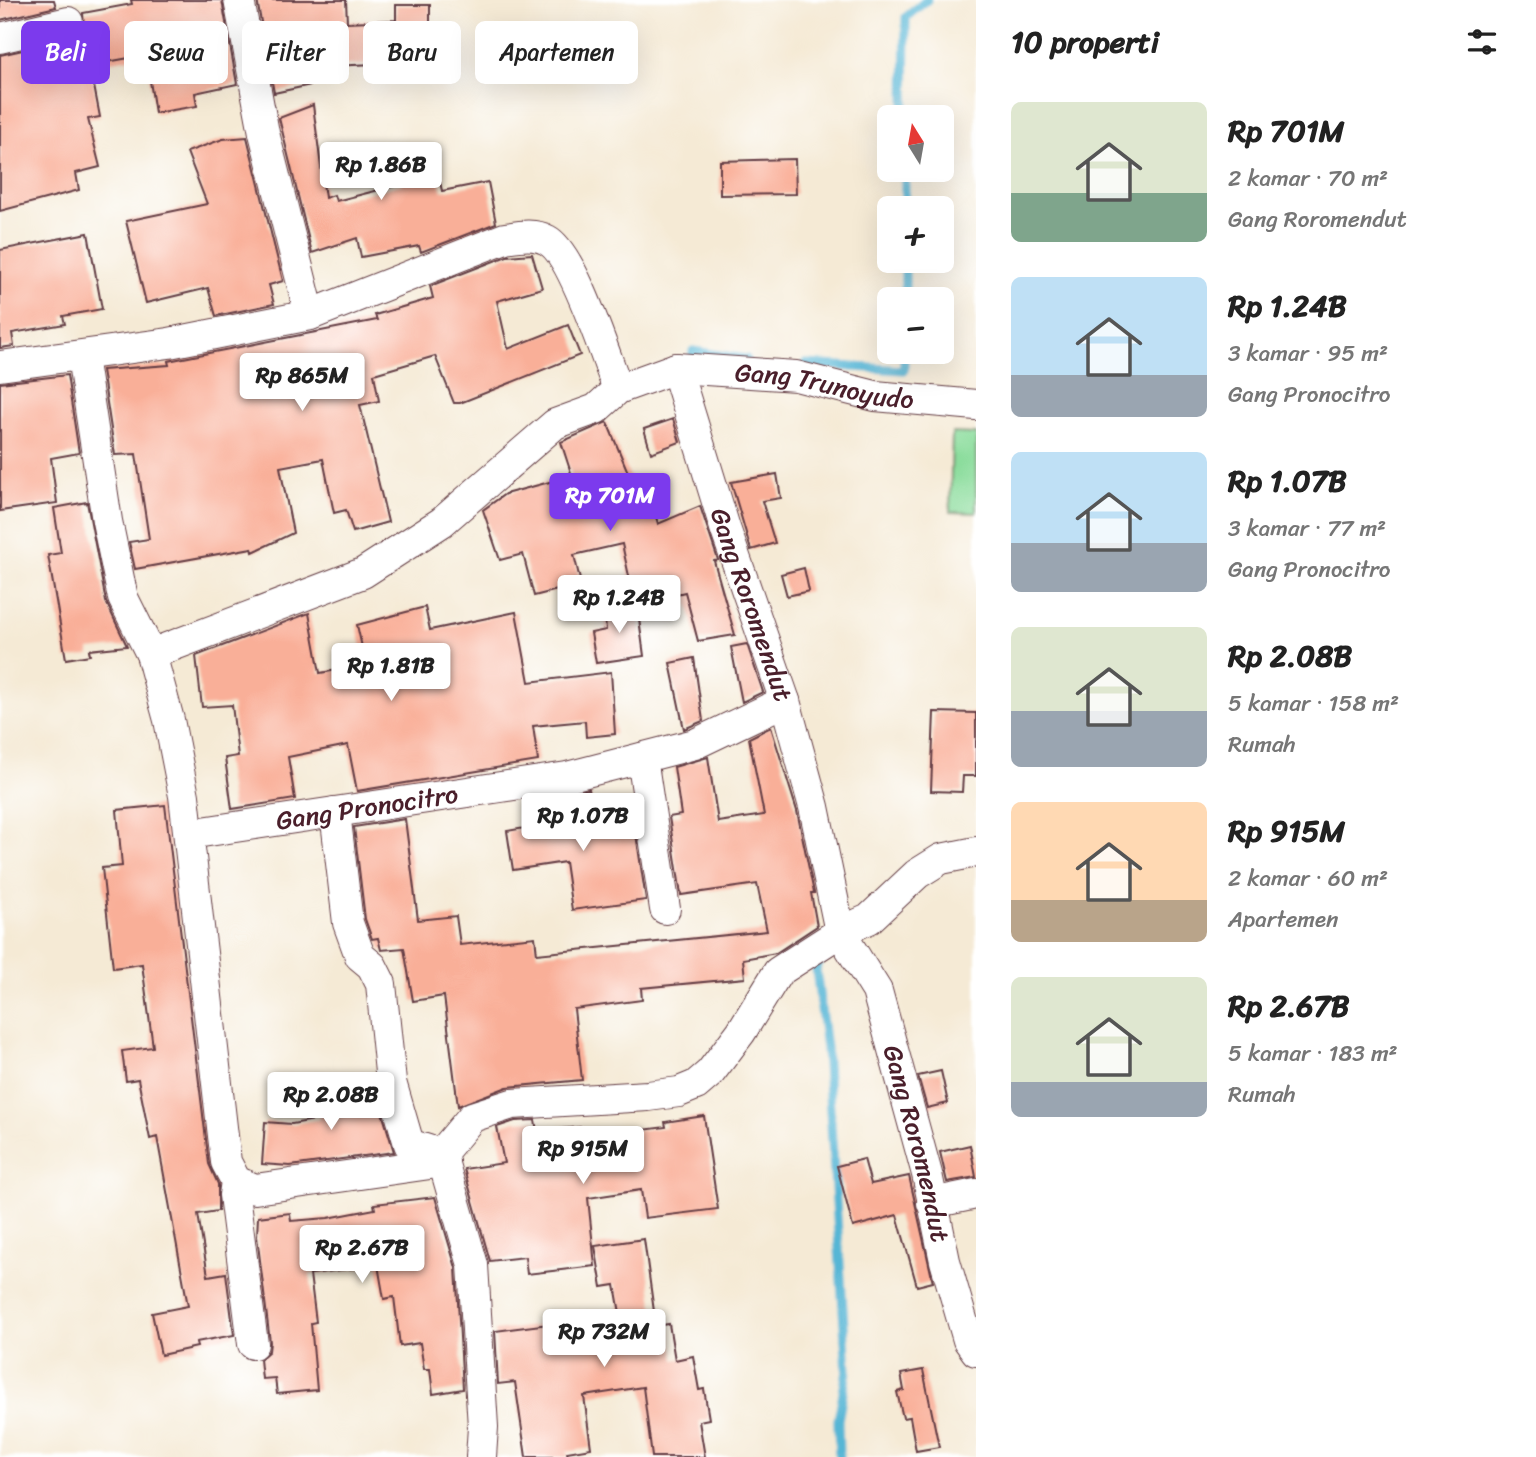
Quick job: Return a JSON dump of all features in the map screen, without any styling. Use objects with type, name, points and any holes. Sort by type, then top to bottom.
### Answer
[{"type":"street","points":[[239,0],[261,123],[310,315]]},
{"type":"street","points":[[0,38],[21,33]]},
{"type":"street","points":[[0,366],[169,343],[310,315],[505,238],[533,236],[547,240],[566,258],[618,389]]},
{"type":"street","points":[[82,355],[107,521],[123,598],[150,654],[169,720],[189,834],[219,1117],[226,1162],[236,1181],[234,1195],[253,1344]]},
{"type":"street","points":[[150,654],[363,573],[442,522],[555,425],[596,409],[618,389],[676,368]]},
{"type":"street","name":"Gang Trunoyudo","points":[[676,368],[796,376],[875,396],[976,405]]},
{"type":"street","name":"Gang Roromendut","points":[[676,368],[725,528],[785,701],[814,807],[840,932],[877,991],[898,1060],[932,1203],[972,1345]]},
{"type":"street","name":"Gang Pronocitro","points":[[189,834],[567,777],[695,744],[785,701]]},
{"type":"street","points":[[642,758],[665,909]]},
{"type":"street","points":[[335,812],[348,923],[360,956],[372,966],[381,985],[391,1082],[409,1144],[442,1158]]},
{"type":"street","points":[[236,1181],[255,1189],[442,1158],[472,1117],[512,1104],[648,1096],[679,1091],[696,1084],[710,1073],[741,1032],[778,972],[840,932],[869,919],[917,874],[941,859],[976,852]]},
{"type":"street","points":[[442,1158],[473,1265],[483,1427],[481,1457]]},
{"type":"street","points":[[932,1203],[976,1194]]},
{"type":"green space","points":[[952,433],[976,434],[976,513],[950,512]]},
{"type":"building","points":[[0,0],[54,0],[56,7],[0,20]]},
{"type":"building","points":[[131,0],[222,0],[226,21],[124,21],[124,59],[110,61],[110,21],[84,21],[83,13],[132,4]]},
{"type":"building","points":[[257,0],[346,0],[347,21],[261,21]]},
{"type":"building","points":[[396,5],[430,5],[430,21],[372,21],[396,20]]},
{"type":"building","points":[[363,21],[363,65],[349,65],[349,22]]},
{"type":"building","points":[[228,34],[237,84],[195,93],[197,106],[155,113],[150,84],[228,84]]},
{"type":"building","points":[[21,50],[21,84],[94,84],[100,117],[88,119],[100,167],[76,173],[79,190],[0,211],[0,55]]},
{"type":"building","points":[[272,84],[316,84],[274,93]]},
{"type":"building","points":[[313,105],[325,198],[334,195],[336,201],[402,184],[397,164],[434,155],[442,191],[488,182],[496,223],[421,252],[419,246],[361,257],[357,238],[312,253],[279,118]]},
{"type":"building","points":[[247,137],[283,281],[269,285],[274,304],[216,316],[208,288],[146,303],[126,221],[207,204],[187,152],[223,139]]},
{"type":"building","points":[[795,159],[796,194],[720,195],[720,161]]},
{"type":"building","points":[[88,233],[102,309],[63,316],[65,324],[12,333],[14,346],[0,348],[0,250]]},
{"type":"building","points":[[532,254],[542,288],[497,301],[508,349],[568,325],[580,355],[460,403],[454,403],[435,356],[374,374],[379,401],[360,405],[388,522],[353,532],[346,510],[334,513],[323,459],[280,467],[293,533],[253,552],[252,548],[135,569],[129,542],[149,539],[136,454],[115,455],[102,370],[169,365],[168,361],[377,320],[375,315],[433,298],[430,286],[507,256]]},
{"type":"building","points":[[67,375],[79,453],[51,458],[57,503],[0,511],[0,383]]},
{"type":"building","points":[[673,419],[680,442],[651,453],[644,429]]},
{"type":"building","points":[[607,422],[632,482],[645,478],[658,524],[700,506],[718,560],[714,561],[735,635],[698,641],[685,592],[635,604],[622,544],[574,555],[581,584],[534,596],[523,554],[500,560],[483,510],[505,494],[572,476],[561,442]]},
{"type":"building","points":[[777,474],[781,498],[762,501],[775,543],[751,550],[731,482]]},
{"type":"building","points":[[87,502],[106,602],[127,646],[89,650],[90,655],[66,659],[48,555],[61,553],[54,508]]},
{"type":"building","points":[[804,568],[809,591],[787,596],[781,574]]},
{"type":"building","points":[[637,604],[644,656],[596,663],[591,633],[606,630],[604,608]]},
{"type":"building","points":[[425,607],[430,630],[516,612],[529,682],[611,672],[615,734],[586,737],[585,721],[533,726],[538,761],[357,791],[348,745],[288,757],[295,799],[232,809],[225,758],[238,756],[232,705],[202,707],[196,656],[309,613],[320,673],[366,665],[357,625]]},
{"type":"building","points":[[747,644],[763,692],[742,702],[731,647]]},
{"type":"building","points":[[694,658],[703,721],[684,729],[670,663]]},
{"type":"building","points":[[934,712],[976,713],[976,776],[963,776],[962,792],[931,791]]},
{"type":"building","points":[[771,727],[797,811],[814,893],[811,893],[817,926],[776,953],[743,959],[745,978],[641,988],[642,1000],[574,1009],[582,1080],[507,1087],[458,1106],[444,996],[413,1001],[404,948],[381,950],[378,938],[372,939],[365,919],[354,827],[405,819],[418,920],[456,916],[460,945],[535,937],[537,954],[767,931],[757,884],[681,895],[669,817],[681,815],[674,767],[708,757],[718,822],[764,815],[749,738]]},
{"type":"building","points":[[589,789],[595,826],[634,821],[646,900],[572,910],[565,862],[513,870],[507,831],[525,828],[524,821],[560,815],[557,796]]},
{"type":"building","points":[[165,805],[209,1164],[218,1184],[218,1211],[198,1214],[208,1276],[226,1273],[234,1335],[196,1342],[197,1347],[161,1355],[152,1313],[188,1306],[157,1137],[150,1139],[138,1079],[126,1081],[122,1051],[153,1047],[142,964],[113,968],[102,868],[122,866],[117,810]]},
{"type":"building","points":[[941,1071],[948,1103],[927,1108],[918,1076]]},
{"type":"building","points":[[374,1086],[394,1152],[290,1166],[262,1164],[265,1122],[292,1124],[320,1119],[317,1099]]},
{"type":"building","points":[[704,1116],[718,1209],[645,1218],[641,1190],[588,1198],[595,1266],[527,1274],[525,1257],[490,1261],[464,1169],[504,1163],[497,1127],[515,1121],[535,1120],[537,1131],[581,1127],[582,1138],[666,1127],[665,1122]]},
{"type":"building","points":[[970,1145],[976,1177],[947,1182],[940,1152]]},
{"type":"building","points":[[864,1159],[871,1184],[909,1176],[933,1282],[917,1286],[897,1215],[853,1227],[837,1166]]},
{"type":"building","points":[[435,1197],[456,1268],[463,1389],[433,1394],[430,1369],[424,1369],[420,1343],[400,1346],[394,1297],[384,1299],[378,1265],[310,1274],[316,1322],[311,1323],[317,1390],[277,1394],[275,1378],[262,1379],[260,1359],[269,1351],[270,1342],[257,1236],[258,1217],[290,1213],[291,1221],[328,1218],[375,1209],[374,1204]]},
{"type":"building","points":[[644,1239],[656,1326],[669,1324],[675,1360],[693,1356],[699,1390],[704,1389],[709,1419],[699,1421],[705,1457],[652,1457],[643,1387],[584,1396],[591,1448],[567,1452],[568,1457],[526,1457],[515,1382],[498,1384],[495,1331],[572,1321],[574,1337],[623,1330],[615,1285],[602,1287],[595,1246]]},
{"type":"building","points":[[923,1370],[939,1447],[916,1451],[910,1417],[903,1418],[897,1392],[904,1390],[901,1374]]},
{"type":"waterway","points":[[905,105],[906,17],[927,0]]},
{"type":"waterway","points":[[905,182],[905,196]]},
{"type":"waterway","points":[[905,273],[905,287]]},
{"type":"waterway","points":[[693,364],[693,351],[746,359]]},
{"type":"waterway","points":[[805,364],[904,370],[904,364]]},
{"type":"waterway","points":[[823,954],[816,969],[826,1048],[847,1371],[838,1420],[839,1457]]}]
